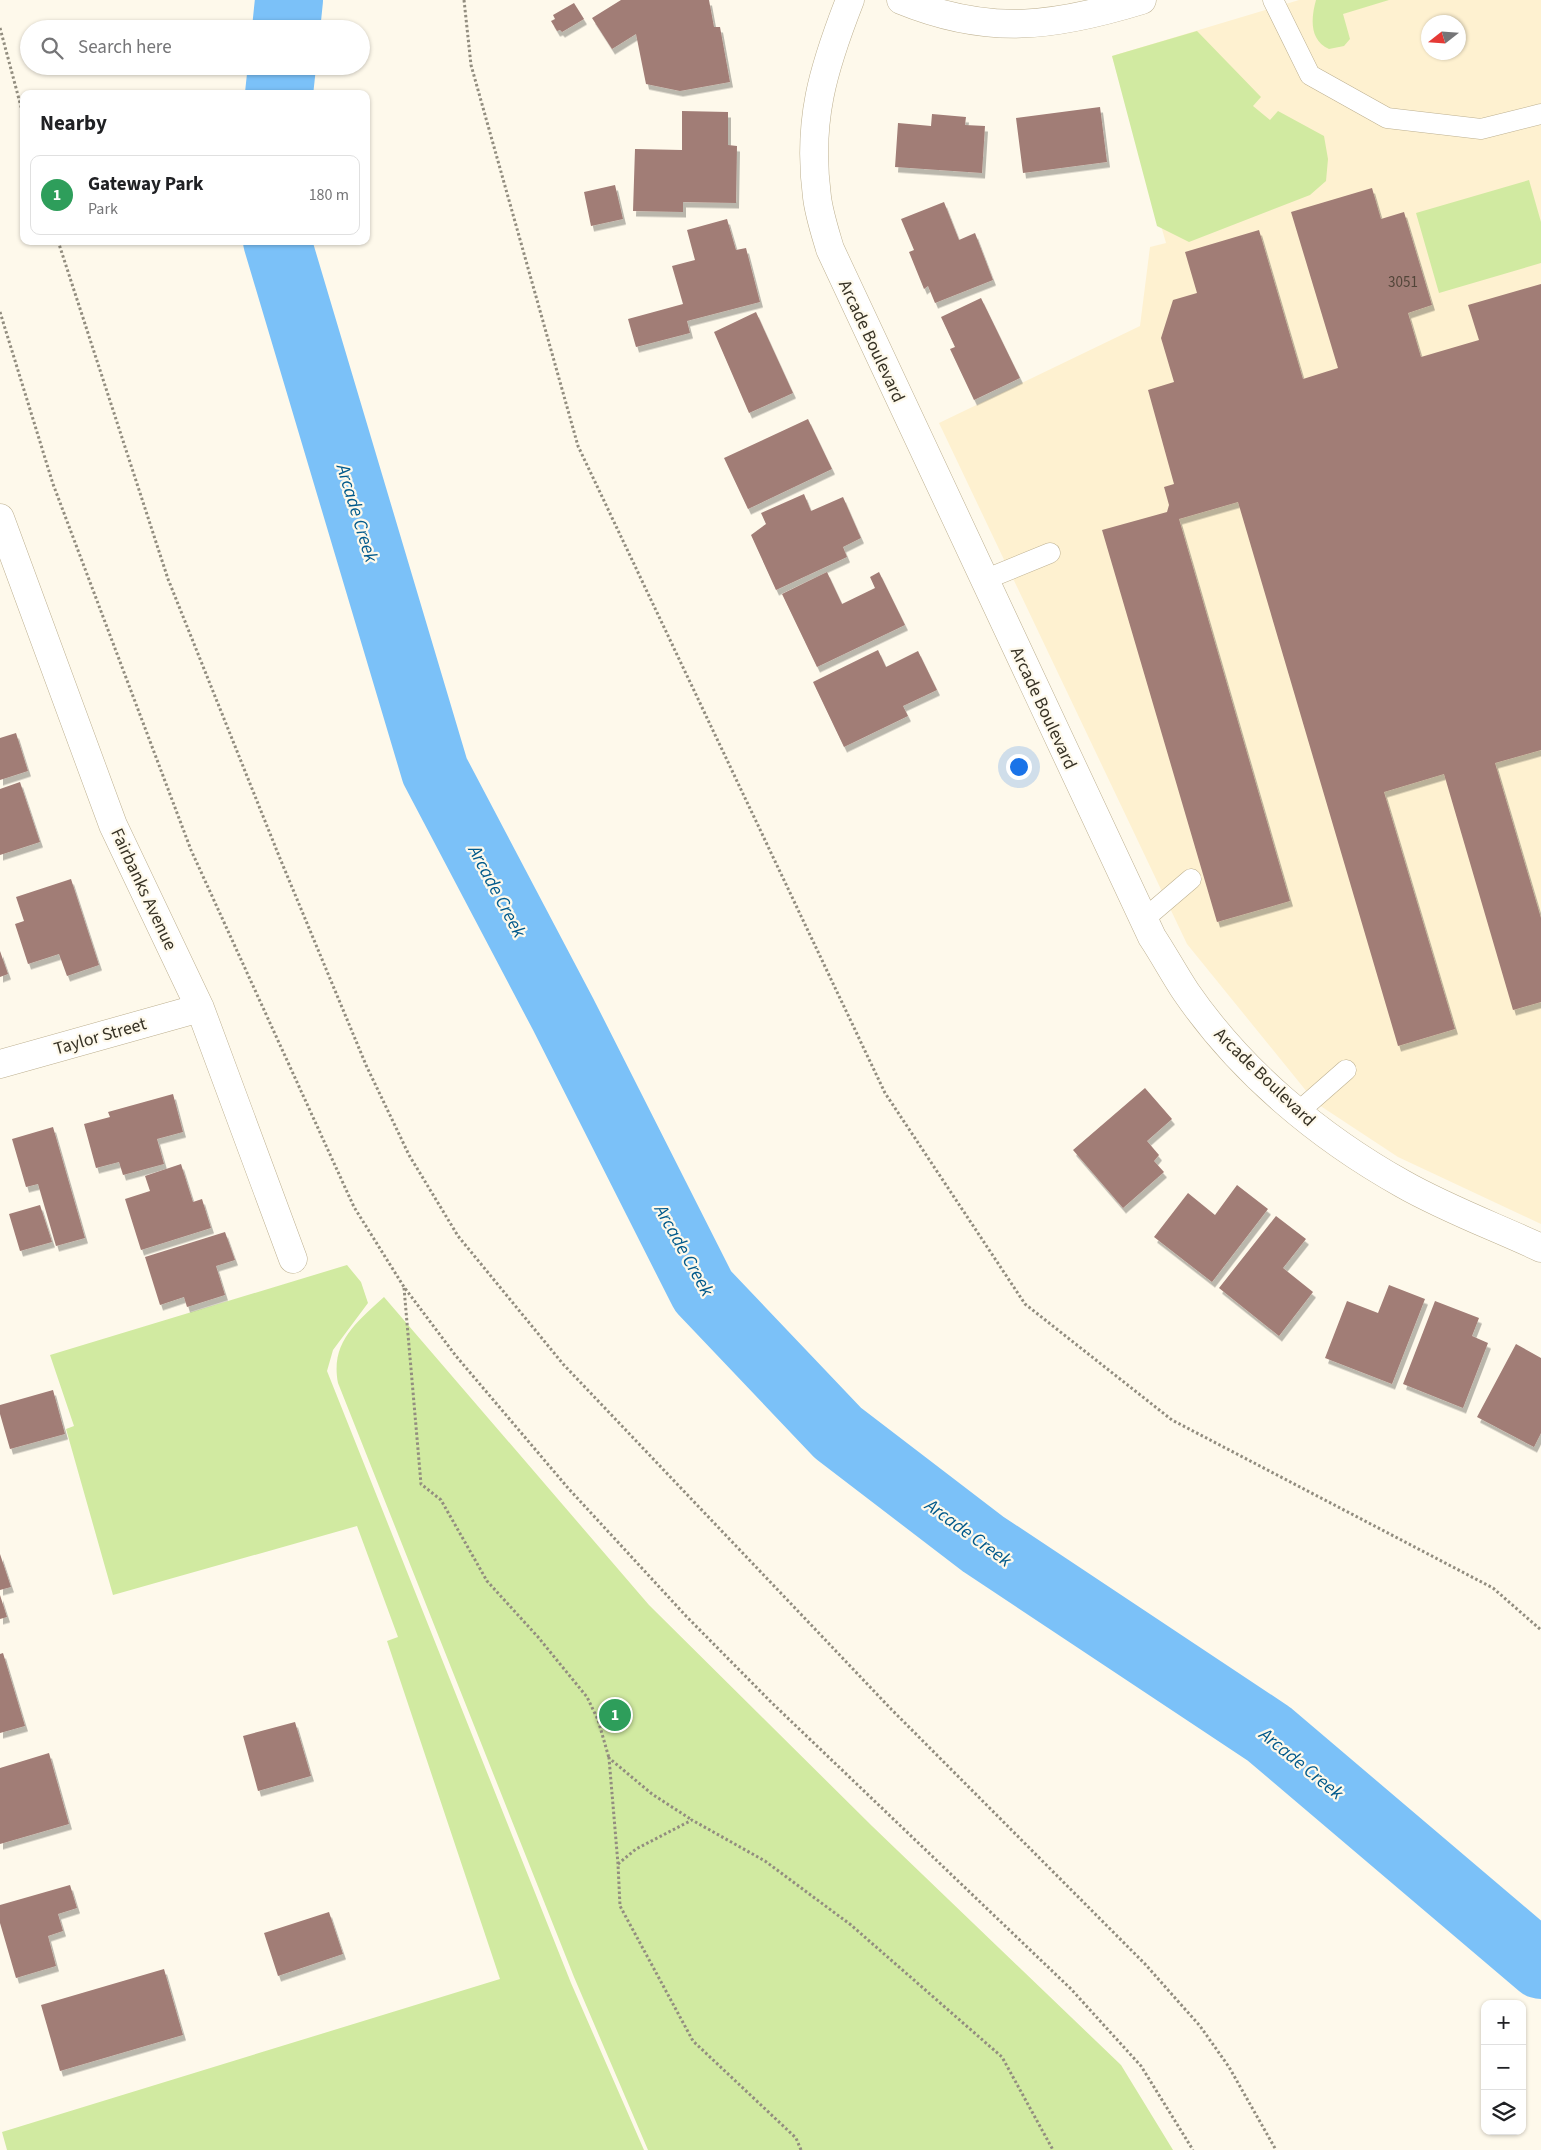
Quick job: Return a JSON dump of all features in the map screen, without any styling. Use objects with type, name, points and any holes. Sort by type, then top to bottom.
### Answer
[{"type":"street","name":"Arcade Boulevard","points":[[850,0],[832,46],[818,95],[814,147],[817,198],[830,249],[1143,920],[1187,993],[1221,1037],[1297,1113],[1349,1151],[1405,1185],[1541,1248]]},
{"type":"street","points":[[901,0],[927,11],[984,23],[1042,24],[1099,14],[1142,0]]},
{"type":"street","name":"Fairbanks Avenue","points":[[0,518],[113,825],[200,1008],[293,1259]]},
{"type":"street","name":"Taylor Street","points":[[0,1064],[200,1008]]},
{"type":"lane","points":[[1273,0],[1310,76],[1386,118],[1481,129],[1541,114]]},
{"type":"lane","points":[[984,580],[1050,553]]},
{"type":"lane","points":[[1143,920],[1191,879]]},
{"type":"lane","points":[[1297,1113],[1346,1070]]},
{"type":"path","points":[[464,0],[471,65],[578,446],[885,1093],[1019,1296],[1025,1304],[1172,1420],[1493,1588],[1541,1630]]},
{"type":"path","points":[[0,28],[20,103]]},
{"type":"path","points":[[59,245],[168,579],[275,847],[366,1065],[409,1155],[458,1236],[563,1364],[890,1709],[1145,1964],[1200,2026],[1229,2067],[1276,2150]]},
{"type":"path","points":[[0,312],[53,484],[191,850],[354,1207],[404,1287],[456,1356],[568,1488],[686,1616],[771,1702],[1071,1989],[1141,2066],[1192,2150]]},
{"type":"path","points":[[404,1287],[420,1484],[441,1500],[487,1581],[538,1637],[587,1698],[598,1720],[609,1758],[620,1906],[693,2041],[796,2138],[801,2150]]},
{"type":"path","points":[[609,1758],[652,1794],[692,1820],[765,1861],[851,1925],[1002,2057],[1053,2150]]},
{"type":"path","points":[[618,1864],[636,1849],[692,1820]]},
{"type":"shaded area","points":[[1299,0],[1541,0],[1541,1224],[1398,1157],[1316,1103],[1187,944],[939,423],[1140,326],[1150,247],[1166,243],[1112,56]]},
{"type":"green space","points":[[1316,0],[1389,0],[1343,14],[1350,39],[1344,46],[1329,49],[1318,40],[1313,28]]},
{"type":"green space","points":[[1197,31],[1261,97],[1253,106],[1270,120],[1278,111],[1324,136],[1328,159],[1326,181],[1310,195],[1189,242],[1157,226],[1112,56]]},
{"type":"green space","points":[[1529,180],[1541,222],[1541,263],[1439,293],[1416,213]]},
{"type":"green space","points":[[347,1265],[361,1282],[368,1303],[333,1350],[327,1371],[571,1983],[644,2150],[7,2150],[2,2132],[500,1979],[387,1641],[398,1637],[357,1526],[113,1595],[66,1429],[74,1426],[50,1355]]},
{"type":"green space","points":[[384,1297],[649,1605],[872,1826],[1121,2065],[1173,2150],[648,2150],[574,1977],[338,1383],[338,1356],[342,1344],[355,1324]]},
{"type":"building","points":[[621,0],[709,0],[714,27],[720,27],[730,82],[680,91],[646,84],[636,34],[612,49],[592,18]]},
{"type":"building","points":[[574,3],[584,19],[562,32],[560,30],[557,31],[551,21],[555,19],[553,15]]},
{"type":"building","points":[[1100,107],[1107,162],[1023,173],[1016,118]]},
{"type":"building","points":[[682,111],[728,112],[728,145],[737,146],[736,203],[683,202],[683,212],[633,211],[635,149],[682,150]]},
{"type":"building","points":[[932,114],[966,117],[965,125],[985,126],[982,173],[895,167],[898,123],[931,126]]},
{"type":"building","points":[[615,185],[623,219],[591,226],[584,192]]},
{"type":"building","points":[[1372,188],[1381,219],[1404,212],[1432,305],[1408,313],[1421,357],[1479,340],[1468,305],[1541,284],[1541,750],[1495,763],[1541,918],[1541,1002],[1513,1010],[1444,774],[1384,792],[1455,1029],[1398,1046],[1238,502],[1179,519],[1290,901],[1217,922],[1102,530],[1167,512],[1169,505],[1164,487],[1174,484],[1148,390],[1174,382],[1161,338],[1173,300],[1197,293],[1185,252],[1259,230],[1303,379],[1338,368],[1291,212]]},
{"type":"building","points":[[944,202],[959,240],[975,233],[993,280],[935,303],[928,286],[924,289],[909,252],[914,250],[901,219]]},
{"type":"building","points":[[727,219],[736,250],[746,248],[760,302],[687,321],[690,333],[636,347],[628,319],[683,304],[672,266],[695,260],[687,230]]},
{"type":"building","points":[[981,298],[1020,378],[974,400],[950,349],[955,347],[941,317]]},
{"type":"building","points":[[756,312],[793,393],[749,413],[714,332]]},
{"type":"building","points":[[808,419],[832,469],[748,509],[724,458]]},
{"type":"building","points":[[804,494],[811,511],[843,497],[861,538],[843,547],[847,557],[776,590],[751,535],[766,524],[761,513]]},
{"type":"building","points":[[827,572],[842,604],[875,588],[870,577],[879,572],[905,625],[817,667],[782,594]]},
{"type":"building","points":[[878,650],[886,667],[918,651],[937,690],[903,706],[908,716],[844,747],[813,682]]},
{"type":"building","points":[[16,733],[28,771],[0,780],[0,738]]},
{"type":"building","points":[[20,782],[40,842],[0,855],[0,789]]},
{"type":"building","points":[[71,879],[99,965],[67,976],[59,954],[28,964],[15,924],[24,921],[16,897]]},
{"type":"building","points":[[0,951],[8,974],[0,977]]},
{"type":"building","points":[[1145,1088],[1172,1119],[1147,1141],[1159,1155],[1154,1161],[1164,1172],[1123,1208],[1073,1150]]},
{"type":"building","points":[[173,1094],[183,1132],[157,1139],[164,1164],[123,1175],[119,1162],[96,1168],[84,1124],[110,1117],[108,1112]]},
{"type":"building","points":[[53,1127],[85,1238],[56,1246],[38,1184],[26,1187],[12,1139]]},
{"type":"building","points":[[181,1164],[193,1202],[202,1199],[211,1228],[141,1250],[125,1199],[150,1191],[145,1176]]},
{"type":"building","points":[[1237,1185],[1268,1209],[1212,1282],[1154,1237],[1188,1193],[1215,1215]]},
{"type":"building","points":[[40,1205],[52,1242],[20,1251],[9,1214]]},
{"type":"building","points":[[1276,1216],[1306,1239],[1283,1268],[1313,1292],[1279,1336],[1219,1288]]},
{"type":"building","points":[[225,1232],[235,1260],[216,1266],[225,1295],[187,1307],[184,1297],[160,1305],[145,1257]]},
{"type":"building","points":[[1389,1285],[1425,1299],[1392,1384],[1325,1358],[1347,1301],[1378,1313]]},
{"type":"building","points":[[1435,1301],[1479,1318],[1472,1336],[1488,1343],[1463,1408],[1403,1384]]},
{"type":"building","points":[[1516,1344],[1541,1358],[1541,1433],[1534,1447],[1477,1417]]},
{"type":"building","points":[[53,1390],[65,1434],[10,1449],[0,1414],[0,1405]]},
{"type":"building","points":[[0,1554],[11,1587],[0,1590]]},
{"type":"building","points":[[0,1595],[7,1617],[0,1619]]},
{"type":"building","points":[[3,1653],[25,1726],[0,1733],[0,1654]]},
{"type":"building","points":[[295,1722],[311,1776],[258,1791],[243,1736]]},
{"type":"building","points":[[49,1753],[69,1824],[0,1844],[0,1768]]},
{"type":"building","points":[[70,1885],[77,1908],[58,1914],[63,1931],[48,1936],[56,1966],[16,1978],[0,1923],[0,1905]]},
{"type":"building","points":[[329,1912],[343,1954],[278,1976],[264,1933]]},
{"type":"building","points":[[164,1969],[183,2035],[60,2071],[41,2005]]},
{"type":"waterway","name":"Arcade Creek","points":[[287,20],[289,0]]},
{"type":"waterway","name":"Arcade Creek","points":[[279,90],[281,75]]},
{"type":"waterway","name":"Arcade Creek","points":[[278,245],[435,771],[563,1014],[703,1291],[838,1433],[983,1544],[1269,1734],[1541,1965]]},
{"type":"place","name":"Gateway Park","points":[[615,1715]]}]
